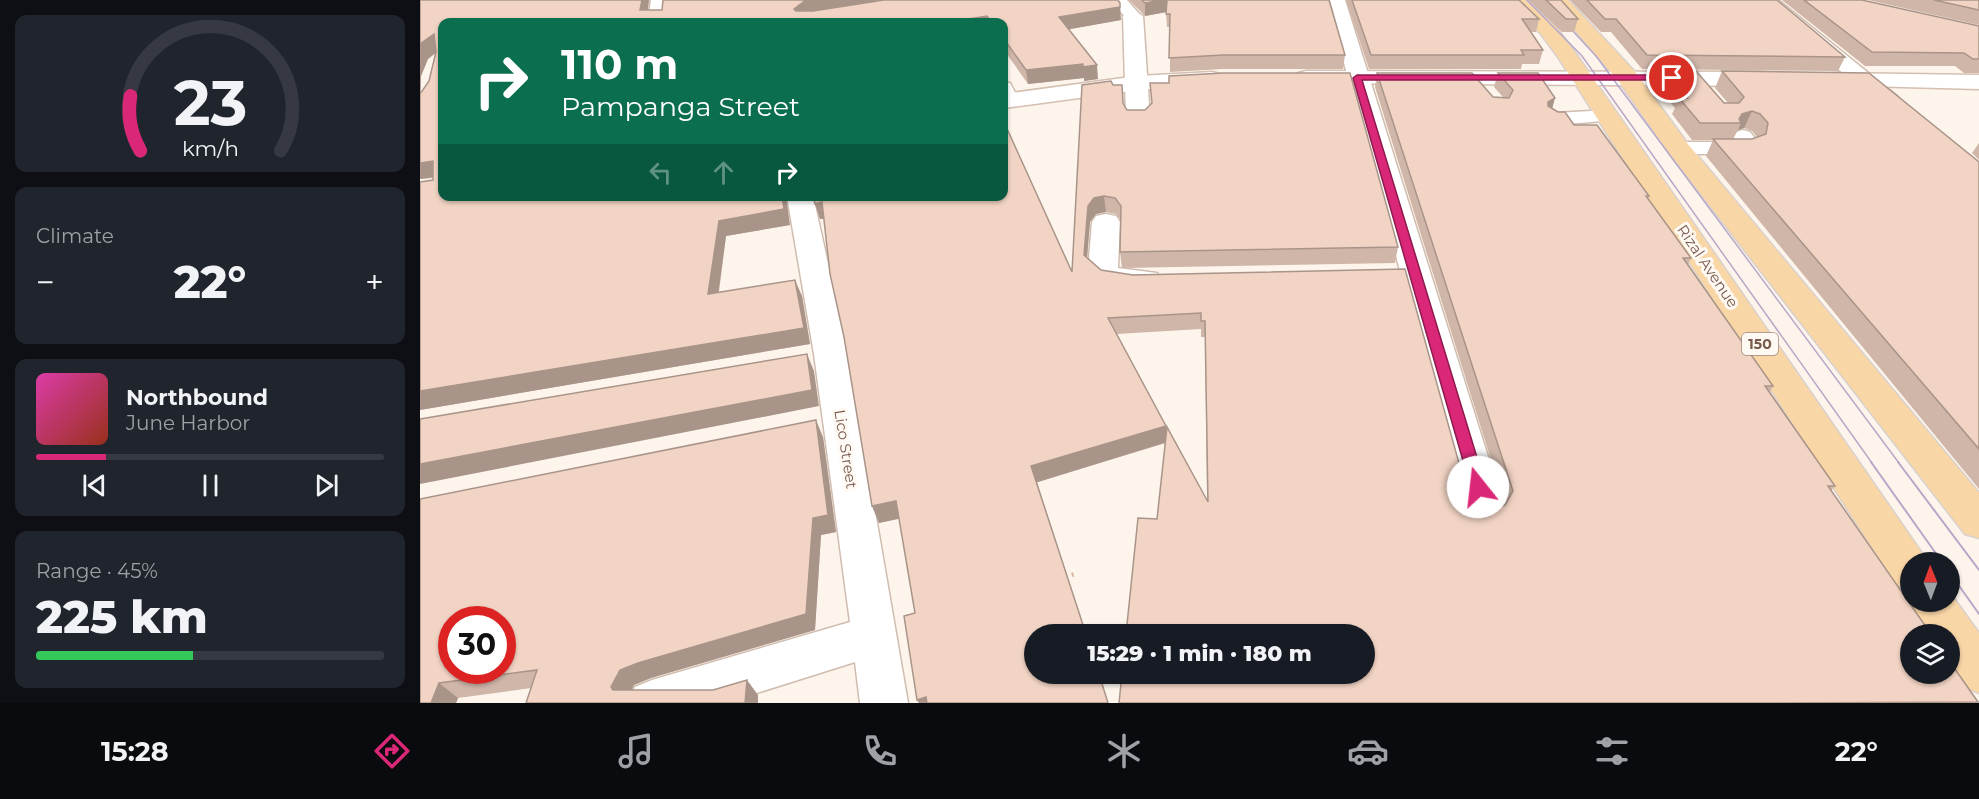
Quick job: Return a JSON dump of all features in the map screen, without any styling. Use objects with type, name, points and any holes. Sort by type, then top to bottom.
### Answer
[{"type":"main road","name":"Rizal Avenue","points":[[1514,0],[1548,30],[1582,78],[1900,555]]},
{"type":"main road","points":[[1558,0],[1628,78],[1678,148],[1979,522]]},
{"type":"main road","points":[[1938,612],[1979,671]]},
{"type":"street","points":[[658,18],[660,0]]},
{"type":"street","points":[[1336,0],[1357,78],[1402,274],[1484,508]]},
{"type":"street","points":[[1767,0],[1908,117]]},
{"type":"street","points":[[1133,16],[1138,118]]},
{"type":"street","points":[[1008,96],[1138,83],[1234,78]]},
{"type":"street","points":[[1290,78],[1783,79]]},
{"type":"street","points":[[1817,80],[1979,82]]},
{"type":"street","name":"Lico Street","points":[[801,201],[831,354],[824,421],[874,634],[884,703]]},
{"type":"street","points":[[1107,222],[1103,271],[1108,276],[1134,280],[1169,280]]},
{"type":"street","points":[[796,360],[831,354]]},
{"type":"street","points":[[652,703],[874,634]]},
{"type":"lane","points":[[1118,0],[1133,16]]},
{"type":"lane","points":[[1694,78],[1709,96]]},
{"type":"lane","points":[[1474,79],[1490,97]]},
{"type":"lane","points":[[1555,119],[1608,116]]},
{"type":"lane","points":[[1678,148],[1743,148],[1748,146],[1743,136]]},
{"type":"path","points":[[1054,581],[1075,574]]},
{"type":"building","points":[[420,0],[642,0],[640,10],[662,10],[663,0],[806,0],[794,9],[796,11],[813,11],[884,0],[1118,0],[1120,3],[1120,7],[1059,17],[1097,65],[1083,67],[1083,64],[1026,70],[1008,45],[1008,18],[989,18],[987,16],[975,18],[438,18],[438,201],[783,201],[784,209],[719,221],[708,294],[795,280],[804,328],[420,391],[420,182],[433,180],[433,161],[420,163],[420,94],[429,81],[436,52],[434,34],[420,44]]},
{"type":"building","points":[[1142,0],[1162,0],[1145,3]]},
{"type":"building","points":[[1167,0],[1329,0],[1345,55],[1223,55],[1169,58],[1170,14],[1166,14]]},
{"type":"building","points":[[1352,0],[1519,0],[1539,19],[1522,19],[1543,50],[1521,50],[1524,55],[1371,55]]},
{"type":"building","points":[[1546,0],[1561,0],[1578,19],[1566,19]]},
{"type":"building","points":[[1587,0],[1777,0],[1845,57],[1647,55],[1616,19],[1605,19]]},
{"type":"building","points":[[1804,0],[1862,0],[1979,26],[1979,59],[1973,59],[1964,53],[1872,52]]},
{"type":"building","points":[[1934,0],[1979,0],[1979,10]]},
{"type":"building","points":[[1663,71],[1696,71],[1724,103],[1739,103],[1744,97],[1722,71],[1869,73],[1979,162],[1979,449],[1713,139],[1752,139],[1766,134],[1768,123],[1760,114],[1752,111],[1742,114],[1739,119],[1741,123],[1700,123],[1679,98],[1687,98]]},
{"type":"building","points":[[1223,73],[1350,73],[1398,247],[1120,252],[1121,206],[1115,198],[1104,196],[1094,198],[1088,206],[1084,255],[1101,270],[1133,275],[1405,269],[1467,492],[1475,505],[1489,510],[1505,505],[1513,491],[1377,73],[1472,73],[1493,97],[1509,98],[1513,90],[1498,73],[1538,73],[1555,98],[1548,102],[1548,106],[1558,112],[1565,112],[1574,125],[1597,125],[1649,196],[1646,196],[1691,258],[1683,258],[1773,386],[1765,386],[1835,486],[1828,486],[1900,589],[1900,612],[1916,612],[1924,624],[1900,624],[1900,684],[1960,684],[1960,676],[1978,702],[1119,703],[1121,684],[1375,684],[1375,624],[1127,624],[1138,518],[1157,519],[1167,427],[1208,502],[1205,321],[1201,321],[1201,313],[1108,318],[1166,426],[1031,466],[1083,624],[1024,624],[1024,684],[1102,684],[1108,703],[927,703],[926,697],[917,700],[904,616],[915,613],[896,501],[872,506],[844,337],[830,274],[822,202],[815,204],[814,201],[1008,201],[1008,131],[1072,272],[1082,85],[1111,81],[1113,85],[1122,85],[1123,103],[1127,110],[1145,110],[1152,103],[1150,83],[1169,83],[1169,76]]},
{"type":"building","points":[[807,354],[812,390],[420,464],[420,419]]},
{"type":"building","points":[[816,420],[828,515],[813,518],[806,614],[638,663],[620,670],[611,687],[613,690],[713,690],[747,680],[745,703],[526,703],[537,670],[516,673],[516,606],[438,606],[439,684],[431,703],[420,703],[420,499]]},
{"type":"tram line","points":[[1527,0],[1582,56],[1872,463]]},
{"type":"tram line","points":[[1544,0],[1596,56],[1899,463]]},
{"type":"tram line","points":[[1871,462],[1935,552]]},
{"type":"tram line","points":[[1898,462],[1979,570]]},
{"type":"tram line","points":[[1960,587],[1979,614]]},
{"type":"route","points":[[1478,487],[1357,78],[1672,78]]}]
